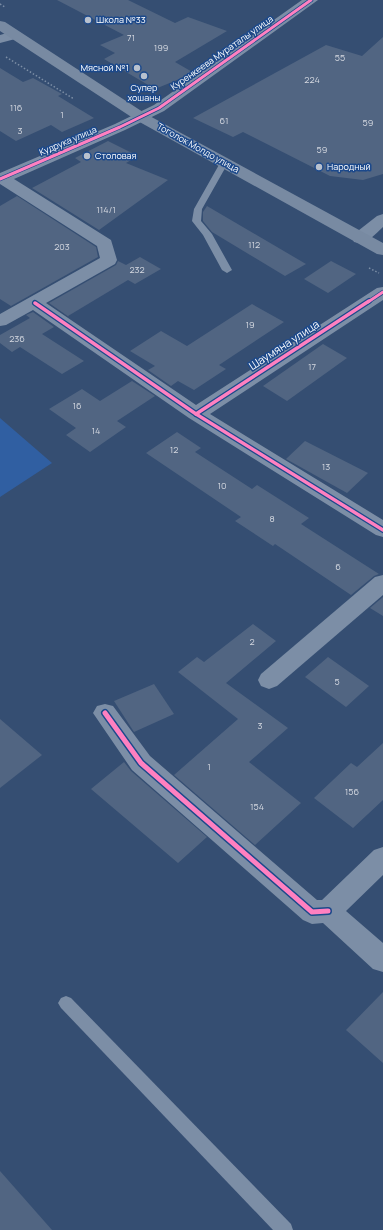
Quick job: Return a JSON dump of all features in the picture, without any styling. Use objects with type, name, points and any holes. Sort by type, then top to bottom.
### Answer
[{"type":"main road","name":"Тоголок Молдо улица","points":[[0,25],[141,117],[383,250]]},
{"type":"street","name":"Куренкеева Мураталы улица","points":[[141,117],[165,103],[311,0]]},
{"type":"street","points":[[0,39],[14,35]]},
{"type":"street","name":"Кудрука улица","points":[[1,179],[141,117]]},
{"type":"street","points":[[0,321],[35,303],[109,260],[106,244],[1,179]]},
{"type":"street","points":[[360,238],[383,219]]},
{"type":"street","name":"Шаумяна улица","points":[[196,414],[383,292]]},
{"type":"street","points":[[35,303],[196,414],[383,530]]},
{"type":"street","points":[[269,680],[383,583]]},
{"type":"street","points":[[105,713],[141,763],[312,912],[328,911],[383,858]]},
{"type":"street","points":[[328,911],[383,960]]},
{"type":"lane","points":[[224,163],[198,209],[196,221],[207,234],[227,270]]},
{"type":"lane","points":[[66,1003],[285,1230]]},
{"type":"shaded area","points":[[0,418],[52,463],[0,497]]},
{"type":"building","points":[[57,0],[128,0],[175,23],[188,17],[227,31],[175,62],[194,73],[155,89],[104,59],[115,53],[100,45],[124,35]]},
{"type":"building","points":[[383,37],[383,174],[363,180],[330,176],[243,132],[233,137],[193,118],[326,45],[362,56]]},
{"type":"building","points":[[0,68],[23,82],[33,78],[62,94],[58,96],[94,118],[62,132],[51,125],[16,141],[0,131]]},
{"type":"building","points":[[108,141],[138,156],[126,163],[168,180],[99,230],[32,188],[81,162],[75,158]]},
{"type":"building","points":[[17,196],[96,247],[98,257],[11,306],[0,299],[0,206]]},
{"type":"building","points":[[207,206],[306,264],[285,276],[212,232],[203,221],[203,212]]},
{"type":"building","points":[[140,257],[161,269],[135,284],[128,280],[68,316],[69,317],[49,303],[116,265],[118,261],[126,265]]},
{"type":"building","points":[[331,261],[356,274],[328,293],[304,279]]},
{"type":"building","points":[[252,304],[284,322],[219,365],[226,369],[194,390],[178,381],[171,386],[148,370],[155,366],[130,351],[161,331],[187,346]]},
{"type":"building","points":[[33,312],[54,327],[42,334],[84,361],[62,374],[20,347],[12,352],[0,343],[0,335],[30,318],[26,315]]},
{"type":"building","points":[[323,344],[347,358],[287,401],[263,386]]},
{"type":"building","points":[[132,381],[155,396],[117,421],[126,427],[90,452],[66,435],[76,428],[49,409],[82,389],[100,401]]},
{"type":"building","points":[[177,432],[201,448],[195,452],[252,489],[257,485],[309,518],[301,524],[379,574],[374,576],[351,595],[275,544],[273,546],[235,521],[241,517],[146,453]]},
{"type":"building","points":[[305,441],[368,473],[347,493],[286,459]]},
{"type":"building","points":[[383,597],[383,616],[370,608]]},
{"type":"building","points":[[253,624],[276,641],[226,683],[288,728],[249,762],[301,803],[255,845],[174,775],[238,719],[178,672],[197,657],[204,662]]},
{"type":"building","points":[[328,657],[369,686],[346,707],[305,677]]},
{"type":"building","points":[[154,684],[174,714],[134,732],[114,701]]},
{"type":"building","points":[[0,719],[42,755],[0,788]]},
{"type":"building","points":[[383,743],[383,800],[353,828],[314,798],[351,763],[357,767]]},
{"type":"building","points":[[124,762],[131,771],[207,837],[178,863],[91,789]]},
{"type":"building","points":[[383,992],[383,1063],[346,1030]]},
{"type":"building","points":[[0,1171],[52,1230],[0,1230]]},
{"type":"cycle path","points":[[0,179],[120,127],[159,108],[311,0]]},
{"type":"cycle path","points":[[196,414],[383,292]]},
{"type":"cycle path","points":[[35,303],[196,414],[383,530]]},
{"type":"cycle path","points":[[105,713],[141,763],[312,912],[328,911]]},
{"type":"place","name":"Школа №33","points":[[88,20]]},
{"type":"place","name":"Мясной №1","points":[[137,68]]},
{"type":"place","name":"Супер хошаны","points":[[144,76]]},
{"type":"place","name":"Столовая","points":[[87,156]]},
{"type":"place","name":"Народный","points":[[319,167]]}]
